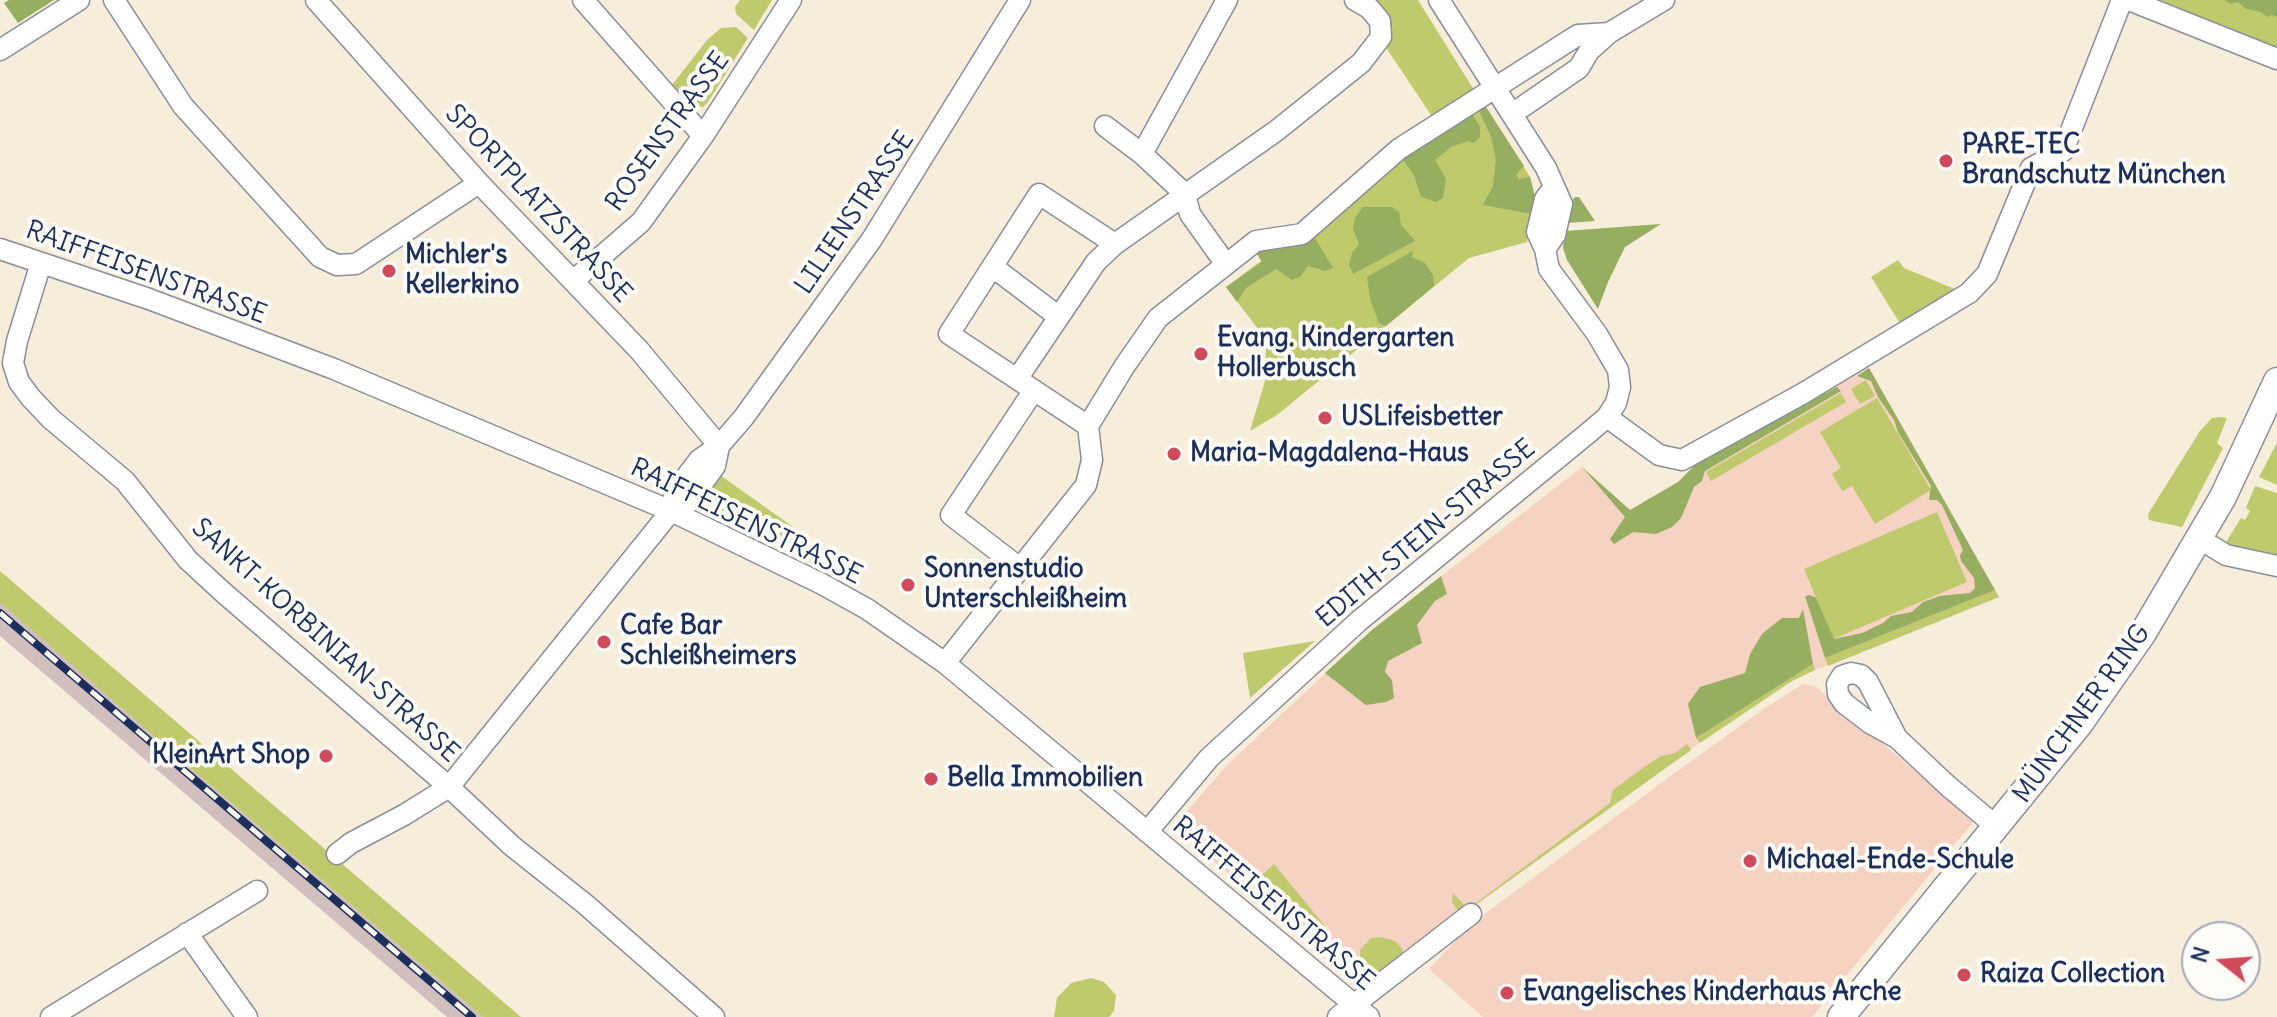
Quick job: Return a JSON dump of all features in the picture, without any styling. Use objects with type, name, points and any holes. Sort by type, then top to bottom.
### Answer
[{"type":"main road","name":"MÜNCHNER RING","points":[[1841,1017],[2080,723],[2143,633],[2229,485],[2277,381]]},
{"type":"street","points":[[0,50],[79,0]]},
{"type":"street","points":[[114,0],[183,106],[320,257],[337,265],[356,264],[479,183]]},
{"type":"street","name":"SPORTPLATZSTRASSE","points":[[316,0],[479,183],[658,372],[719,446]]},
{"type":"street","points":[[583,0],[703,136]]},
{"type":"street","name":"ROSENSTRASSE","points":[[573,281],[641,222],[703,136],[791,0]]},
{"type":"street","name":"LILIENSTRASSE","points":[[337,854],[449,787],[671,511],[674,496],[699,460],[719,446],[758,398],[872,239],[1020,0]]},
{"type":"street","points":[[1142,154],[1227,0]]},
{"type":"street","points":[[1021,569],[951,515],[1025,385],[1059,317],[1096,262],[1115,244],[1276,131],[1361,63],[1381,37],[1381,29],[1380,21],[1369,8],[1355,0]]},
{"type":"street","points":[[1439,0],[1546,168],[1562,204],[1555,235],[1545,249],[1549,269],[1597,334],[1618,370],[1620,387],[1616,403],[1607,417],[1659,455],[1682,460],[1802,394],[1969,293],[1987,274],[2031,168],[2063,151],[2122,0]]},
{"type":"street","points":[[1512,114],[1579,68],[1589,51],[1609,33],[1664,0]]},
{"type":"street","points":[[2129,0],[2277,59]]},
{"type":"street","points":[[945,663],[1086,485],[1092,460],[1088,426],[1158,318],[1256,241],[1302,234],[1399,149],[1578,35],[1609,33]]},
{"type":"street","points":[[1105,126],[1142,154],[1185,194],[1190,214],[1225,263]]},
{"type":"street","points":[[1088,426],[949,334],[1039,194],[1115,244]]},
{"type":"street","name":"RAIFFEISENSTRASSE","points":[[0,249],[149,299],[323,365],[671,511],[867,609],[945,663],[1356,1008]]},
{"type":"street","name":"SANKT-KORBINIAN-STRASSE","points":[[41,263],[13,363],[19,382],[31,398],[51,419],[125,481],[188,560],[306,666],[449,787],[512,846],[585,904],[714,1017]]},
{"type":"street","points":[[993,267],[1059,317]]},
{"type":"street","name":"EDITH-STEIN-STRASSE","points":[[1147,832],[1209,758],[1360,620],[1607,417]]},
{"type":"street","points":[[2200,539],[2226,555],[2277,566]]},
{"type":"street","points":[[1897,738],[1997,827]]},
{"type":"street","points":[[51,1017],[257,891]]},
{"type":"street","points":[[1356,1008],[1387,977],[1471,914]]},
{"type":"street","points":[[187,933],[247,1017]]},
{"type":"shaded area","points":[[1869,368],[1999,597],[1792,681],[1699,743],[1365,986],[1185,838],[1180,828],[1182,817],[1227,765],[1372,630],[1582,467],[1630,510],[1678,482],[1695,465]]},
{"type":"shaded area","points":[[0,601],[483,1017],[447,1017],[0,636]]},
{"type":"shaded area","name":"Michael-Ende-Schule","points":[[1803,684],[1815,686],[1974,821],[1812,1017],[1483,1017],[1429,969],[1471,924],[1672,775]]},
{"type":"green space","points":[[9,0],[54,0],[18,23],[4,3]]},
{"type":"green space","points":[[740,0],[772,0],[754,30],[736,14],[735,7]]},
{"type":"green space","points":[[1365,0],[1418,0],[1474,90],[1433,118],[1385,46]]},
{"type":"green space","points":[[2159,0],[2277,0],[2277,48]]},
{"type":"green space","points":[[2224,0],[2277,0],[2277,17],[2267,17],[2261,12],[2246,9],[2238,2],[2231,4]]},
{"type":"green space","points":[[736,27],[748,38],[708,102],[703,107],[692,105],[672,85],[707,40],[721,28]]},
{"type":"green space","points":[[1486,107],[1530,177],[1535,197],[1527,242],[1469,258],[1277,415],[1250,431],[1265,381],[1266,345],[1258,329],[1226,287],[1401,157],[1478,108]]},
{"type":"green space","points":[[1486,107],[1524,166],[1516,175],[1519,179],[1530,177],[1535,197],[1532,214],[1483,205],[1493,186],[1496,159],[1491,137],[1478,108]]},
{"type":"green space","points":[[1471,112],[1480,127],[1480,137],[1474,143],[1468,141],[1451,147],[1435,160],[1446,179],[1443,198],[1436,202],[1421,197],[1414,175],[1401,157]]},
{"type":"green space","points":[[1575,197],[1579,197],[1595,221],[1567,223]]},
{"type":"green space","points":[[1363,207],[1392,207],[1399,212],[1401,225],[1415,241],[1353,274],[1349,265],[1352,253],[1359,244],[1353,229],[1355,218]]},
{"type":"green space","points":[[1661,224],[1625,247],[1598,309],[1567,260],[1563,248],[1565,231]]},
{"type":"green space","points":[[1310,230],[1333,268],[1325,271],[1308,266],[1300,277],[1292,280],[1276,269],[1246,288],[1237,302],[1226,287],[1262,262],[1255,251]]},
{"type":"green space","points":[[1413,251],[1412,257],[1425,263],[1433,275],[1434,286],[1386,326],[1379,323],[1370,299],[1367,277]]},
{"type":"green space","points":[[1898,260],[1904,268],[1962,292],[1901,325],[1871,277]]},
{"type":"green space","points":[[1869,368],[1995,590],[1825,658],[1805,596],[1816,598],[1834,639],[1862,633],[1891,616],[1912,612],[1923,602],[1940,596],[1970,593],[1975,588],[1974,578],[1961,561],[1963,550],[1942,505],[1937,500],[1929,500],[1931,486],[1871,381],[1857,376]]},
{"type":"green space","points":[[1866,380],[1875,396],[1860,404],[1851,389]]},
{"type":"green space","points":[[1837,387],[1841,391],[1705,471],[1702,481],[1694,487],[1681,518],[1672,527],[1656,534],[1633,532],[1614,544],[1610,539],[1625,517],[1582,467],[1630,510],[1678,482],[1695,465]]},
{"type":"green space","points":[[1841,393],[1846,402],[1711,481],[1706,472]]},
{"type":"green space","points":[[1877,398],[1931,490],[1875,524],[1852,486],[1842,491],[1832,474],[1841,468],[1820,432]]},
{"type":"green space","points":[[2212,418],[2227,418],[2217,443],[2223,448],[2182,527],[2149,520],[2148,514],[2200,431]]},
{"type":"green space","points":[[2277,443],[2277,485],[2259,477]]},
{"type":"green space","points":[[720,475],[803,534],[795,545],[777,537],[778,533],[770,530],[767,533],[714,507],[710,491]]},
{"type":"green space","points":[[2255,486],[2277,493],[2277,559],[2223,547],[2241,518],[2245,520],[2250,511],[2246,508]]},
{"type":"green space","points":[[1937,512],[1967,582],[1833,639],[1804,569]]},
{"type":"green space","points":[[0,571],[521,1017],[483,1017],[194,771],[0,602]]},
{"type":"green space","points":[[1441,576],[1447,594],[1435,601],[1417,625],[1422,643],[1388,661],[1385,672],[1392,680],[1394,698],[1366,705],[1325,673],[1372,630]]},
{"type":"green space","points":[[1995,590],[1999,597],[1828,666],[1825,658]]},
{"type":"green space","points":[[1803,609],[1813,664],[1696,738],[1688,704],[1700,687],[1745,673],[1750,654],[1762,634],[1782,618],[1799,618]]},
{"type":"green space","points":[[1315,641],[1250,698],[1243,653]]},
{"type":"green space","points":[[1813,664],[1815,670],[1792,681],[1700,743],[1696,738]]},
{"type":"green space","points":[[1687,744],[1691,750],[1461,915],[1452,902],[1453,893],[1468,909],[1610,803],[1613,790],[1661,756],[1675,753]]},
{"type":"green space","points":[[1274,864],[1329,931],[1262,875]]},
{"type":"green space","points":[[1371,938],[1395,941],[1403,950],[1376,975],[1367,974],[1360,964],[1360,950]]},
{"type":"green space","points":[[1091,978],[1104,982],[1116,995],[1114,1011],[1109,1017],[1054,1017],[1057,998],[1071,983]]},
{"type":"railway","points":[[0,613],[472,1017]]},
{"type":"place","name":"PARE-TEC Brandschutz München","points":[[1946,161]]},
{"type":"place","name":"Michler's Kellerkino","points":[[389,271]]},
{"type":"place","name":"Evang. Kindergarten Hollerbusch","points":[[1201,354]]},
{"type":"place","name":"USLifeisbetter","points":[[1325,418]]},
{"type":"place","name":"Maria-Magdalena-Haus","points":[[1174,454]]},
{"type":"place","name":"Sonnenstudio Unterschleißheim","points":[[908,585]]},
{"type":"place","name":"Cafe Bar Schleißheimers","points":[[604,642]]},
{"type":"place","name":"KleinArt Shop","points":[[326,756]]},
{"type":"place","name":"Bella Immobilien","points":[[931,779]]},
{"type":"place","name":"Michael-Ende-Schule","points":[[1750,861]]},
{"type":"place","name":"Raiza Collection","points":[[1964,975]]},
{"type":"place","name":"Evangelisches Kinderhaus Arche","points":[[1507,993]]}]
